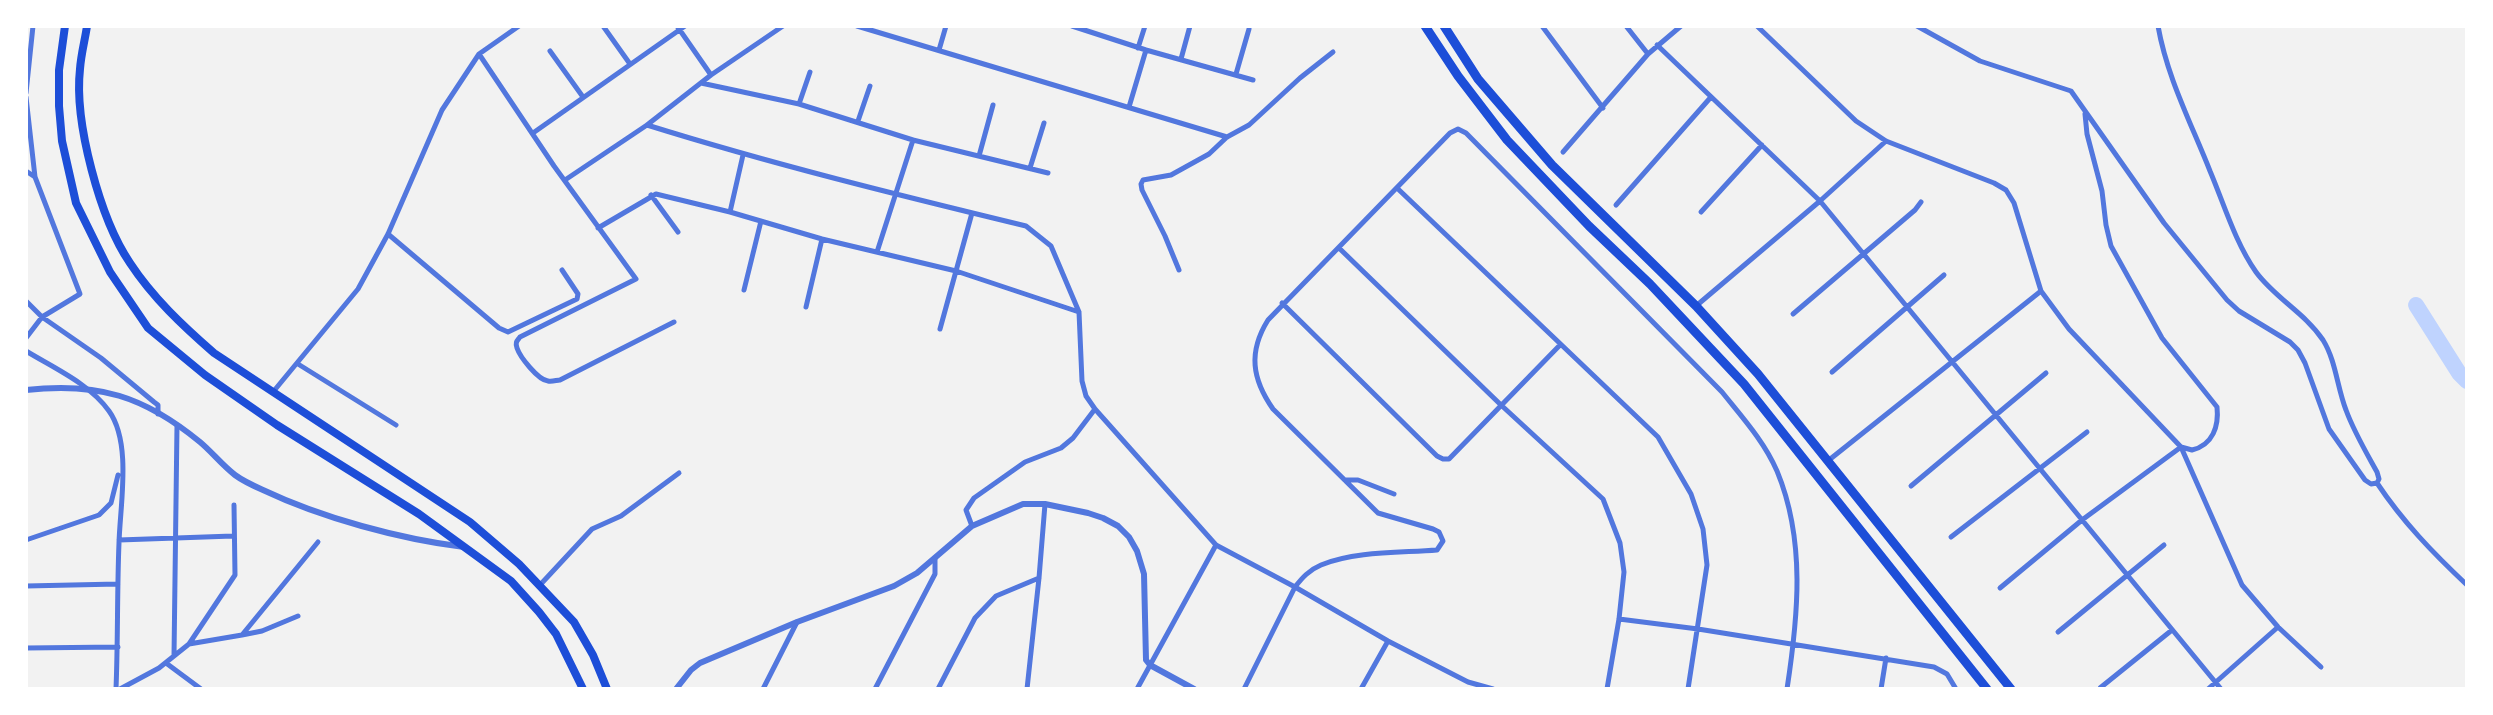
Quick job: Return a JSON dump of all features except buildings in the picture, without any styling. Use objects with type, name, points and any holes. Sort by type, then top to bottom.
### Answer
[{"type":"highway","points":[[1444,26],[1478,79],[1537,148],[1592,206],[1696,306],[1758,374],[2011,689]]},
{"type":"highway","points":[[1427,30],[1507,140],[1650,284],[1744,384],[1987,689]]},
{"type":"highway","points":[[1944,634],[1947,628],[1955,626],[1979,650]]},
{"type":"main road","points":[[65,26],[59,70],[59,106],[62,141],[76,203],[110,272],[148,328],[205,375],[277,425],[419,514],[511,581],[540,612],[569,657],[583,689]]},
{"type":"main road","points":[[87,26],[79,70],[81,120],[90,171],[128,261],[150,290],[181,324],[214,352],[470,522],[540,585],[574,622],[593,655],[607,689]]},
{"type":"street","points":[[26,338],[42,317],[80,294],[35,177],[26,95],[33,26]]},
{"type":"street","points":[[273,391],[358,289],[388,234],[442,110],[479,54],[519,26]]},
{"type":"street","points":[[603,26],[630,64]]},
{"type":"street","points":[[565,180],[647,125],[711,75],[783,26]]},
{"type":"street","points":[[857,26],[1227,137]]},
{"type":"street","points":[[939,50],[946,26]]},
{"type":"street","points":[[1072,26],[1138,48],[1253,79]]},
{"type":"street","points":[[1138,48],[1144,26]]},
{"type":"street","points":[[1181,59],[1190,26]]},
{"type":"street","points":[[1542,26],[1603,108]]},
{"type":"street","points":[[1626,26],[1648,54]]},
{"type":"street","points":[[1563,152],[1648,54],[1681,26]]},
{"type":"street","points":[[1757,26],[1856,121],[1886,141],[2006,190],[2014,203],[2041,290],[2069,330],[2181,447],[2242,585],[2278,627],[2321,667]]},
{"type":"street","points":[[1917,26],[1980,61],[2071,91],[2164,223],[2227,300],[2298,350],[2329,429],[2365,480],[2371,484],[2377,483]]},
{"type":"street","points":[[2158,26],[2162,50],[2177,92],[2227,214],[2255,271],[2270,289],[2300,314],[2322,338],[2331,355],[2347,413],[2377,472],[2377,483],[2399,516],[2425,546],[2467,586]]},
{"type":"street","points":[[533,133],[681,28],[711,75]]},
{"type":"street","points":[[1236,74],[1250,29]]},
{"type":"street","points":[[1657,45],[1820,201],[2221,689]]},
{"type":"street","points":[[1129,107],[1146,50]]},
{"type":"street","points":[[550,51],[583,97]]},
{"type":"street","points":[[1179,270],[1140,184],[1143,180],[1171,175],[1209,154],[1227,137],[1249,125],[1333,52]]},
{"type":"street","points":[[479,54],[636,279],[520,337],[517,347],[531,369],[540,378],[550,382],[560,380],[674,322]]},
{"type":"street","points":[[799,104],[810,72]]},
{"type":"street","points":[[701,83],[799,104],[913,140],[1048,173]]},
{"type":"street","points":[[859,121],[870,86]]},
{"type":"street","points":[[1616,205],[1711,97]]},
{"type":"street","points":[[979,156],[993,104]]},
{"type":"street","points":[[2085,112],[2087,134],[2098,169],[2111,246],[2162,338],[2217,407],[2219,421],[2206,444],[2192,450],[2181,447]]},
{"type":"street","points":[[1030,169],[1044,123]]},
{"type":"street","points":[[647,125],[743,155],[1026,226],[1039,234],[1051,246],[1079,312],[1082,381],[1086,396],[1216,545],[1295,586],[1388,641],[1468,682],[1493,689]]},
{"type":"street","points":[[1244,689],[1295,586],[1305,574],[1321,565],[1372,555],[1437,550],[1441,547],[1443,541],[1439,532],[1378,513],[1273,409],[1260,391],[1255,367],[1258,335],[1282,303],[1450,133],[1458,129],[1466,133],[1722,392],[1755,433],[1777,471],[1791,520],[1798,580],[1794,645],[1787,689]]},
{"type":"street","points":[[877,252],[913,140]]},
{"type":"street","points":[[1696,306],[1886,141]]},
{"type":"street","points":[[1701,212],[1762,145]]},
{"type":"street","points":[[730,212],[743,155]]},
{"type":"street","points":[[26,171],[35,177]]},
{"type":"street","points":[[1397,188],[1658,437],[1691,494],[1703,529],[1707,565],[1688,689]]},
{"type":"street","points":[[598,228],[653,195],[730,212],[822,239],[956,271],[1079,312]]},
{"type":"street","points":[[653,195],[678,232]]},
{"type":"street","points":[[1793,314],[1921,202]]},
{"type":"street","points":[[940,329],[972,213]]},
{"type":"street","points":[[744,290],[761,221]]},
{"type":"street","points":[[388,234],[499,328],[509,332],[577,299],[578,294],[562,270]]},
{"type":"street","points":[[806,307],[822,239]]},
{"type":"street","points":[[1339,248],[1501,405],[1604,499],[1620,543],[1625,572],[1607,689]]},
{"type":"street","points":[[1832,373],[1944,275]]},
{"type":"street","points":[[1829,460],[2041,290]]},
{"type":"street","points":[[26,301],[42,317],[101,358],[158,405],[158,414]]},
{"type":"street","points":[[1282,303],[1443,459],[1449,458],[1560,345]]},
{"type":"street","points":[[26,351],[98,397],[113,418],[118,433],[121,463],[118,689],[166,663],[189,643],[235,575],[234,505]]},
{"type":"street","points":[[298,364],[396,425]]},
{"type":"street","points":[[1911,486],[2046,373]]},
{"type":"street","points":[[26,390],[58,386],[83,387],[122,396],[177,425],[235,475],[264,491],[299,505],[386,532],[465,547]]},
{"type":"street","points":[[972,526],[966,510],[974,498],[1025,463],[1073,438],[1095,409]]},
{"type":"street","points":[[174,657],[177,425]]},
{"type":"street","points":[[1951,537],[2087,432]]},
{"type":"street","points":[[2000,588],[2082,520],[2181,447]]},
{"type":"street","points":[[26,541],[81,523],[105,510],[114,494],[121,463]]},
{"type":"street","points":[[540,585],[592,529],[621,516],[679,472]]},
{"type":"street","points":[[1345,480],[1358,480],[1394,494]]},
{"type":"street","points":[[676,689],[700,663],[797,622],[906,581],[972,526],[1023,504],[1045,504],[1103,518],[1118,526],[1129,537],[1137,551],[1144,574],[1145,657],[1150,665],[1194,689]]},
{"type":"street","points":[[1027,689],[1045,504]]},
{"type":"street","points":[[118,540],[233,536]]},
{"type":"street","points":[[242,635],[318,542]]},
{"type":"street","points":[[1137,689],[1216,545]]},
{"type":"street","points":[[2058,632],[2164,545]]},
{"type":"street","points":[[875,689],[935,574],[935,559]]},
{"type":"street","points":[[938,689],[975,618],[982,610],[996,596],[1039,578]]},
{"type":"street","points":[[26,586],[118,584]]},
{"type":"street","points":[[189,643],[262,631],[298,616]]},
{"type":"street","points":[[1619,619],[1934,667],[1947,674],[1956,689]]},
{"type":"street","points":[[763,689],[797,622]]},
{"type":"street","points":[[2208,689],[2278,627]]},
{"type":"street","points":[[2100,688],[2172,630]]},
{"type":"street","points":[[1361,689],[1388,641]]},
{"type":"street","points":[[26,648],[118,647]]},
{"type":"street","points":[[1881,689],[1886,658]]},
{"type":"street","points":[[166,663],[201,689]]},
{"type":"street","points":[[1464,689],[1468,682]]},
{"type":"waterway","points":[[2416,305],[2459,373],[2467,381]]}]
